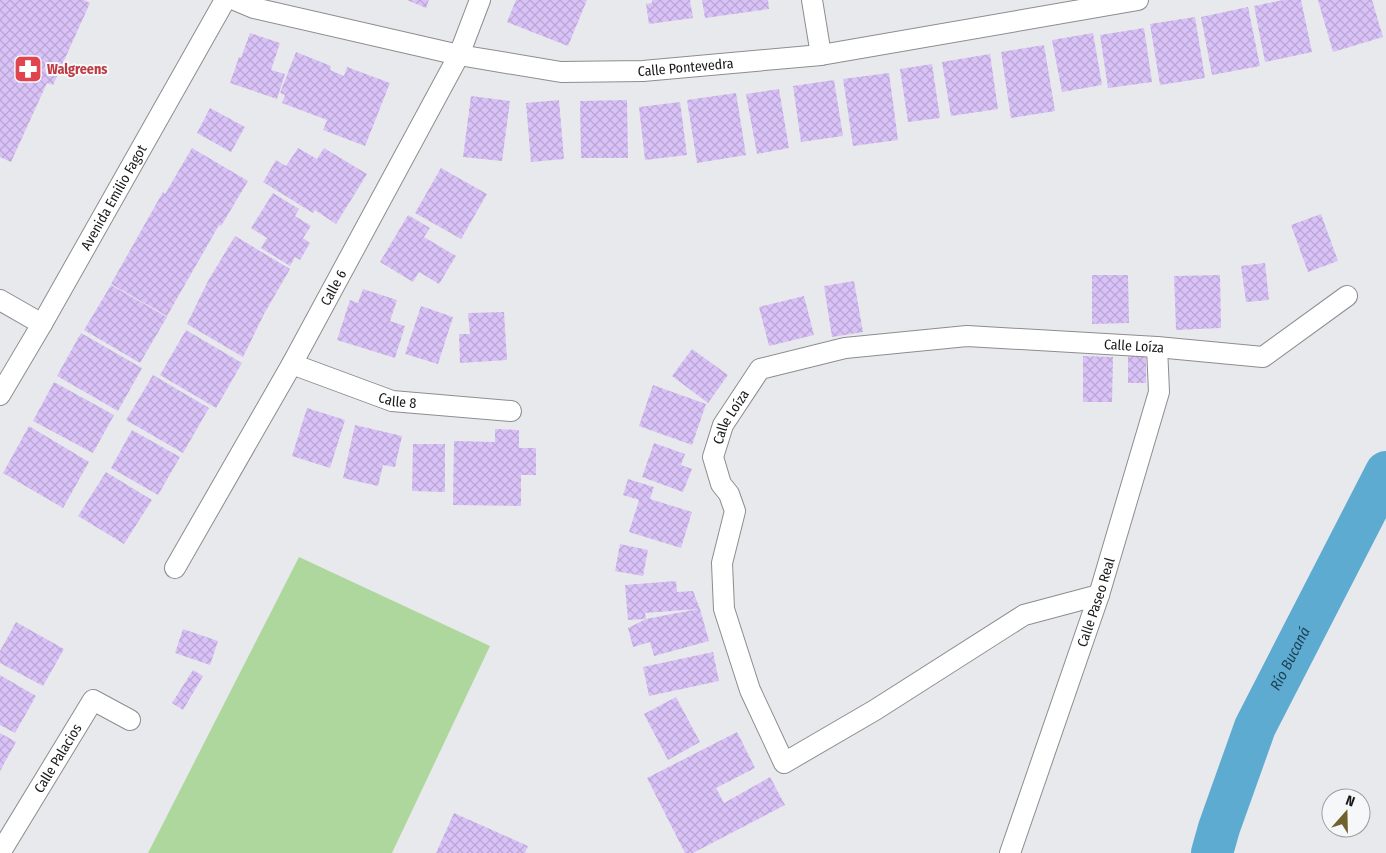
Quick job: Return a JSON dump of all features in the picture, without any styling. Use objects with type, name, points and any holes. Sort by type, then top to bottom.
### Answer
[{"type":"street","name":"Avenida Emilio Fagot","points":[[0,396],[225,0]]},
{"type":"street","name":"Calle Pontevedra","points":[[235,0],[254,8],[458,55],[560,72],[642,71],[822,55],[1060,7],[1138,0]]},
{"type":"street","name":"Calle 6","points":[[175,568],[292,364],[458,55],[480,0]]},
{"type":"street","points":[[812,0],[822,55]]},
{"type":"street","name":"Calle Loíza","points":[[1099,595],[1024,615],[875,710],[784,764],[750,690],[724,609],[722,563],[735,511],[729,494],[721,484],[713,457],[724,424],[760,369],[845,348],[967,336],[1157,347],[1263,358],[1347,296]]},
{"type":"street","points":[[0,300],[42,324]]},
{"type":"street","name":"Calle Paseo Real","points":[[1010,853],[1099,595],[1159,392],[1157,347]]},
{"type":"street","name":"Calle 8","points":[[292,364],[392,401],[511,411]]},
{"type":"street","name":"Calle Palacios","points":[[0,853],[94,700],[130,720]]},
{"type":"green space","points":[[299,557],[490,646],[392,853],[148,853]]},
{"type":"building","points":[[0,0],[84,0],[90,3],[53,85],[47,83],[11,162],[0,157]]},
{"type":"building","points":[[407,0],[429,0],[426,8]]},
{"type":"building","points":[[516,0],[587,0],[568,46],[507,22]]},
{"type":"building","points":[[652,0],[690,0],[693,18],[649,24],[646,4],[652,3]]},
{"type":"building","points":[[702,0],[768,0],[769,9],[705,18]]},
{"type":"building","points":[[1283,0],[1301,0],[1312,52],[1265,62],[1254,6]]},
{"type":"building","points":[[1318,0],[1372,0],[1383,37],[1333,52]]},
{"type":"building","points":[[1248,7],[1260,66],[1212,75],[1201,17]]},
{"type":"building","points":[[1195,17],[1205,78],[1160,85],[1150,24]]},
{"type":"building","points":[[1144,28],[1152,82],[1108,88],[1100,35]]},
{"type":"building","points":[[250,33],[280,43],[271,70],[285,74],[277,99],[230,83]]},
{"type":"building","points":[[1093,33],[1102,85],[1062,92],[1052,40]]},
{"type":"building","points":[[1044,45],[1055,111],[1011,118],[1001,52]]},
{"type":"building","points":[[296,52],[331,66],[330,70],[344,76],[347,67],[390,83],[365,146],[323,130],[327,120],[282,103],[285,95],[280,93]]},
{"type":"building","points":[[990,54],[998,109],[951,116],[942,62]]},
{"type":"building","points":[[932,64],[940,118],[908,122],[900,69]]},
{"type":"building","points":[[889,73],[898,140],[853,146],[843,79]]},
{"type":"building","points":[[834,80],[843,136],[801,142],[793,86]]},
{"type":"building","points":[[779,89],[789,148],[757,154],[746,94]]},
{"type":"building","points":[[736,93],[746,155],[697,163],[687,100]]},
{"type":"building","points":[[471,96],[510,101],[502,161],[463,157]]},
{"type":"building","points":[[559,100],[564,159],[531,162],[526,103]]},
{"type":"building","points":[[627,100],[628,158],[581,158],[580,101]]},
{"type":"building","points":[[680,102],[687,155],[645,160],[639,107]]},
{"type":"building","points":[[210,108],[245,127],[231,152],[197,133]]},
{"type":"building","points":[[192,148],[248,181],[221,226],[219,225],[167,316],[111,284],[163,192],[165,194]]},
{"type":"building","points":[[298,148],[317,159],[324,148],[367,174],[336,224],[315,210],[313,213],[263,182],[276,160],[286,166]]},
{"type":"building","points":[[441,168],[487,194],[461,239],[415,213]]},
{"type":"building","points":[[273,193],[299,209],[295,216],[311,226],[303,238],[310,243],[300,260],[295,257],[290,266],[261,248],[267,238],[251,228]]},
{"type":"building","points":[[1321,214],[1338,261],[1308,272],[1291,225]]},
{"type":"building","points":[[408,215],[430,228],[424,237],[456,256],[439,284],[419,272],[413,282],[380,262]]},
{"type":"building","points":[[235,236],[290,269],[264,314],[243,357],[187,324],[208,281]]},
{"type":"building","points":[[1265,263],[1269,300],[1246,302],[1241,266]]},
{"type":"building","points":[[1092,275],[1128,275],[1129,323],[1092,324]]},
{"type":"building","points":[[1220,275],[1221,328],[1176,330],[1174,276]]},
{"type":"building","points":[[854,281],[863,332],[832,337],[824,286]]},
{"type":"building","points":[[111,285],[167,317],[140,363],[84,330]]},
{"type":"building","points":[[363,289],[397,300],[390,321],[405,326],[395,358],[337,340],[350,300],[358,303]]},
{"type":"building","points":[[804,296],[814,335],[769,346],[759,307]]},
{"type":"building","points":[[421,306],[453,317],[438,364],[405,354]]},
{"type":"building","points":[[504,312],[507,360],[460,363],[459,334],[470,334],[468,313]]},
{"type":"building","points":[[186,330],[242,363],[216,408],[160,375]]},
{"type":"building","points":[[81,333],[142,368],[118,411],[57,376]]},
{"type":"building","points":[[692,349],[728,375],[708,403],[672,376]]},
{"type":"building","points":[[1128,353],[1146,353],[1146,383],[1128,383]]},
{"type":"building","points":[[1083,356],[1113,357],[1112,402],[1083,402]]},
{"type":"building","points":[[153,375],[209,408],[183,453],[126,420]]},
{"type":"building","points":[[54,382],[114,415],[93,453],[33,421]]},
{"type":"building","points":[[653,385],[706,404],[692,445],[639,426]]},
{"type":"building","points":[[307,408],[345,420],[330,468],[292,456]]},
{"type":"building","points":[[355,425],[402,436],[395,467],[383,465],[378,486],[343,478]]},
{"type":"building","points":[[29,426],[89,462],[63,508],[3,473]]},
{"type":"building","points":[[495,429],[519,430],[519,448],[536,448],[536,475],[521,475],[521,506],[453,505],[454,441],[495,442]]},
{"type":"building","points":[[132,430],[180,457],[158,495],[111,468]]},
{"type":"building","points":[[654,443],[685,454],[681,465],[692,469],[683,492],[642,477]]},
{"type":"building","points":[[413,444],[445,444],[445,492],[412,491]]},
{"type":"building","points":[[106,472],[152,500],[124,544],[78,516]]},
{"type":"building","points":[[628,479],[654,487],[650,499],[692,512],[681,548],[629,532],[639,500],[623,495]]},
{"type":"building","points":[[620,544],[648,550],[643,576],[615,571]]},
{"type":"building","points":[[676,581],[677,592],[693,591],[709,641],[654,656],[650,642],[633,647],[628,628],[646,619],[628,620],[625,585]],"holes":[[[698,609],[646,619],[645,613]]]},
{"type":"building","points":[[16,622],[64,649],[43,686],[0,663],[0,651]]},
{"type":"building","points":[[183,629],[218,641],[210,665],[175,653]]},
{"type":"building","points":[[713,652],[719,681],[649,696],[643,667]]},
{"type":"building","points":[[193,670],[203,676],[183,710],[172,703]]},
{"type":"building","points":[[0,675],[36,696],[15,733],[0,725]]},
{"type":"building","points":[[676,697],[700,742],[668,760],[644,714]]},
{"type":"building","points":[[737,732],[755,768],[716,788],[724,803],[770,777],[785,805],[693,853],[685,853],[647,778]]},
{"type":"building","points":[[0,733],[16,742],[0,771]]},
{"type":"building","points":[[454,813],[528,846],[525,853],[436,853]]},
{"type":"waterway","name":"Río Bucaná","points":[[1212,853],[1255,727],[1386,472]]},
{"type":"place","name":"Walgreens","points":[[28,69]]}]
